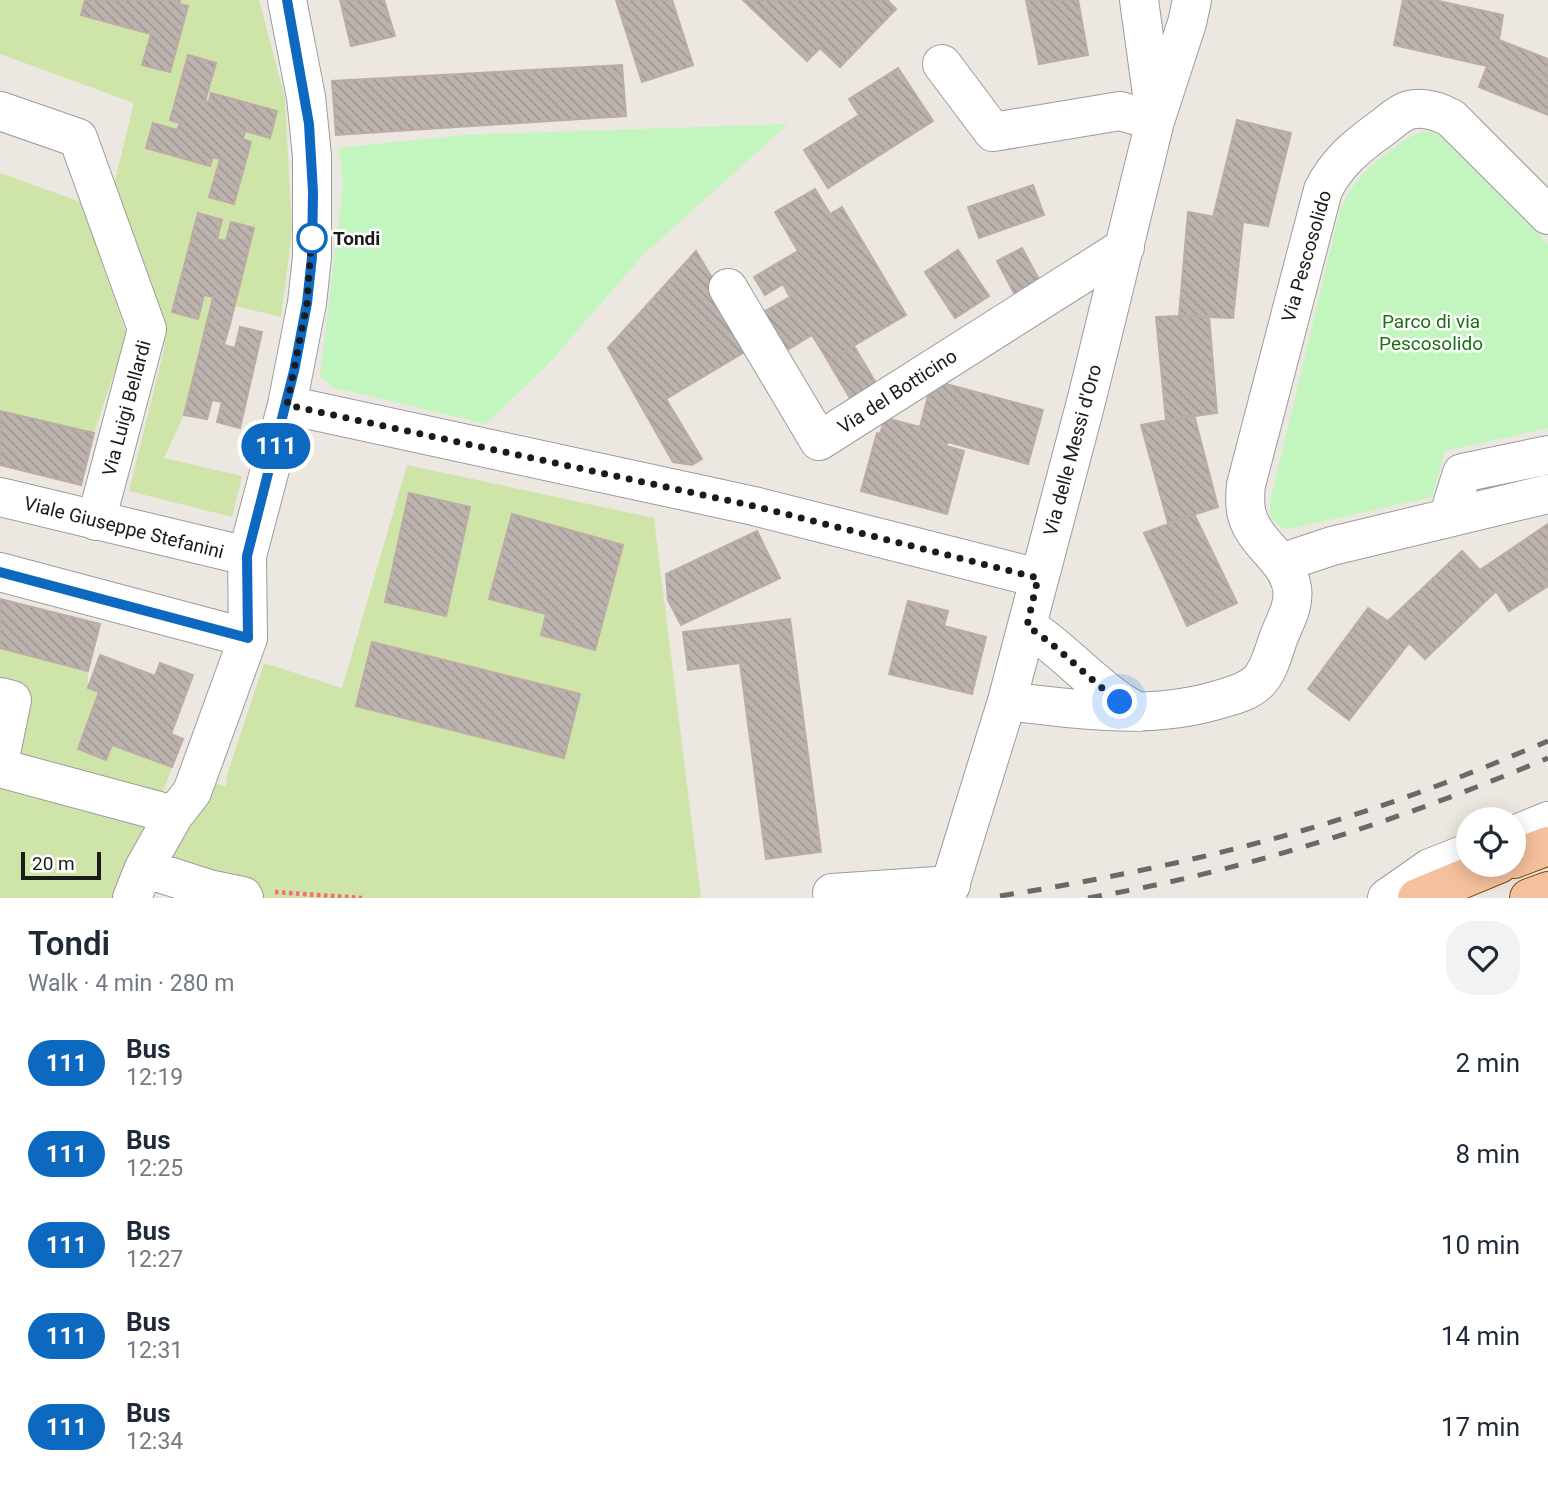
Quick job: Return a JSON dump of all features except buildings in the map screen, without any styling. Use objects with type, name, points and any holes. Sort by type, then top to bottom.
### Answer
[{"type":"main road","points":[[1526,854],[1548,846]]},
{"type":"main road","points":[[1417,898],[1468,877]]},
{"type":"main road","points":[[1530,898],[1548,891]]},
{"type":"street","points":[[243,897],[209,889],[136,890],[174,816],[192,792],[248,638],[247,556],[287,405],[307,303],[312,257],[313,192],[306,97],[286,0]]},
{"type":"street","points":[[942,64],[993,132],[1120,111],[1155,121],[1139,0]]},
{"type":"street","points":[[1152,0],[1164,5],[1178,4],[1185,0]]},
{"type":"street","name":"Via delle Messi d'Oro","points":[[948,891],[1007,701],[1155,121],[1192,0]]},
{"type":"street","name":"Via Pescosolido","points":[[1007,701],[1090,712],[1162,711],[1214,701],[1252,687],[1265,673],[1293,598],[1290,580],[1281,563],[1258,537],[1246,513],[1246,485],[1323,190],[1337,166],[1357,145],[1399,115],[1417,109],[1438,111],[1451,118],[1548,215]]},
{"type":"street","name":"Via Luigi Bellardi","points":[[0,111],[78,138],[147,330],[96,521]]},
{"type":"street","name":"Via del Botticino","points":[[728,288],[819,440],[1125,247]]},
{"type":"street","points":[[287,405],[754,506],[1038,578]]},
{"type":"street","points":[[1448,518],[1462,473],[1548,455]]},
{"type":"street","points":[[1281,563],[1332,546],[1548,494]]},
{"type":"street","name":"Viale Giuseppe Stefanini","points":[[0,497],[247,556]]},
{"type":"street","points":[[0,572],[248,638]]},
{"type":"street","points":[[1027,626],[1060,649],[1104,691],[1138,712]]},
{"type":"street","points":[[0,697],[12,700],[0,758]]},
{"type":"street","points":[[0,768],[174,816]]},
{"type":"street","points":[[1526,830],[1548,821]]},
{"type":"street","points":[[1387,898],[1430,868],[1456,858]]},
{"type":"street","points":[[832,893],[948,891]]},
{"type":"path","points":[[243,897],[268,892],[362,898]]},
{"type":"green space","points":[[0,0],[259,0],[285,98],[292,231],[281,317],[235,306],[254,228],[231,222],[226,241],[217,239],[222,220],[198,214],[204,295],[213,297],[184,415],[164,458],[242,476],[232,517],[129,491],[165,345],[114,184],[134,103],[0,54]]},
{"type":"green space","points":[[788,124],[642,256],[550,362],[486,424],[332,387],[320,376],[343,186],[339,148],[463,135]]},
{"type":"green space","name":"Parco di via Pescosolido","points":[[1426,131],[1439,134],[1548,244],[1548,428],[1445,451],[1432,497],[1288,529],[1281,527],[1271,519],[1270,502],[1340,210],[1350,190],[1370,167],[1406,139]]},
{"type":"green space","points":[[0,173],[81,202],[127,335],[94,433],[0,411]]},
{"type":"green space","points":[[407,465],[654,518],[701,898],[262,898],[250,887],[169,855],[216,784],[226,786],[227,775],[264,663],[342,688]],"holes":[[[409,493],[470,507],[446,615],[385,602]],[[513,514],[623,545],[595,649],[541,635],[546,614],[489,598]],[[372,642],[580,694],[564,758],[356,706]]]},
{"type":"green space","points":[[0,648],[88,671],[88,687],[99,692],[78,750],[106,760],[112,745],[172,767],[125,898],[0,898]]},
{"type":"railway","points":[[1000,896],[1160,866],[1279,837],[1405,797],[1548,741]]},
{"type":"railway","points":[[1088,898],[1206,873],[1322,841],[1436,802],[1548,758]]},
{"type":"bus line","name":"111","points":[[0,572],[248,638],[247,556],[287,405],[307,303],[312,257],[313,192],[309,124],[287,0]]},
{"type":"place","name":"Tondi","points":[[312,238]]},
{"type":"route","points":[[312,238],[312,233],[307,303],[287,405],[754,506],[1038,578],[1027,626],[1060,649],[1104,691],[1120,702]]}]
